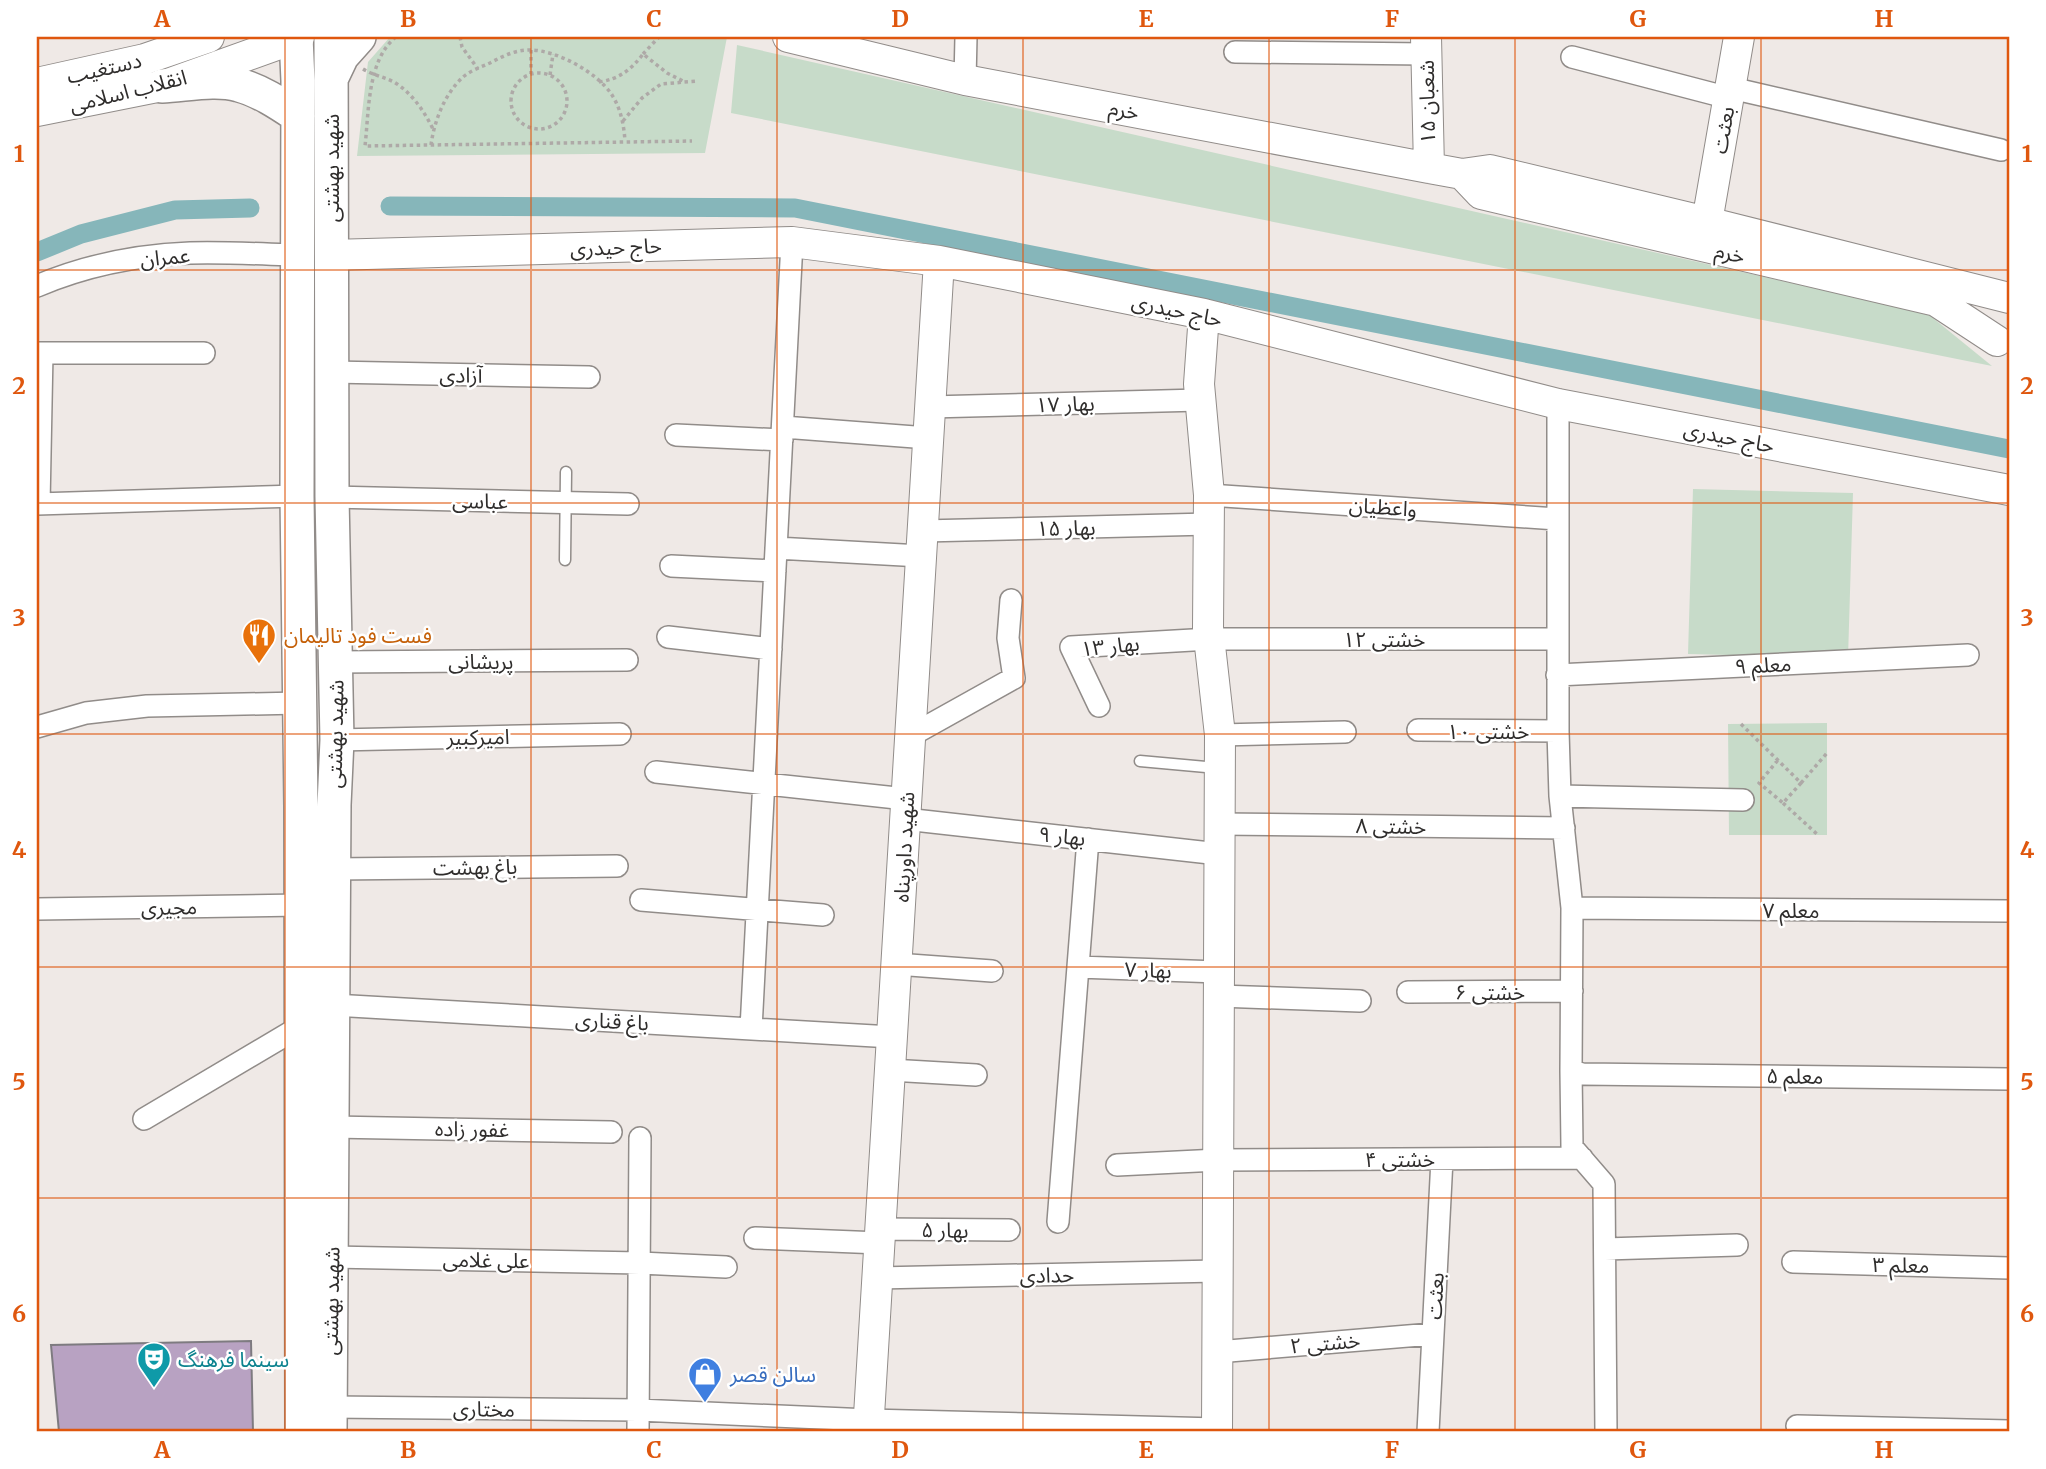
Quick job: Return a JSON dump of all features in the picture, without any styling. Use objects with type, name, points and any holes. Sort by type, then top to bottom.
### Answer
[{"type":"main road","name":"شهید بهشتی","points":[[297,37],[302,1432]]},
{"type":"main road","name":"شهید بهشتی","points":[[330,1420],[333,869],[337,740],[332,497],[331,37]]},
{"type":"main road","points":[[332,77],[342,56],[359,37]]},
{"type":"main road","points":[[162,86],[214,82],[237,84],[258,92],[298,116]]},
{"type":"street","name":"دستغیب","points":[[37,83],[145,59],[209,37]]},
{"type":"street","name":"انقلاب اسلامی","points":[[37,111],[162,86],[297,37]]},
{"type":"street","name":"خرم","points":[[788,37],[965,80],[1429,168],[1462,174],[1490,170],[1707,222],[1938,290],[2003,351]]},
{"type":"street","points":[[965,80],[966,37]]},
{"type":"street","name":"بعثت","points":[[1707,222],[1739,37]]},
{"type":"street","points":[[1235,52],[1426,45]]},
{"type":"street","name":"۱۵ شعبان","points":[[1426,45],[1429,168]]},
{"type":"street","points":[[1572,57],[2001,150]]},
{"type":"street","name":"خرم","points":[[1462,174],[1481,194],[1938,290],[2009,300]]},
{"type":"street","points":[[751,1029],[792,242]]},
{"type":"street","name":"حاج حیدری","points":[[331,255],[792,242],[939,261],[1204,314],[1558,404],[2009,490]]},
{"type":"street","name":"عمران","points":[[37,286],[56,278],[121,261],[188,253],[298,255]]},
{"type":"street","name":"شهید داورپناه","points":[[869,1426],[939,261]]},
{"type":"street","points":[[2003,351],[1996,328],[1999,316],[2009,300]]},
{"type":"street","points":[[1204,314],[1199,384],[1209,509],[1210,639],[1220,735],[1217,1431]]},
{"type":"street","points":[[205,353],[39,353],[38,504],[297,496]]},
{"type":"street","name":"آزادی","points":[[332,372],[589,377]]},
{"type":"street","name":"بهار ۱۷","points":[[930,407],[1200,400]]},
{"type":"street","points":[[1558,404],[1558,731],[1560,796],[1572,908],[1576,1072],[1572,1147],[1604,1184],[1606,1432]]},
{"type":"street","points":[[676,435],[782,434],[928,438]]},
{"type":"street","name":"عباسی","points":[[332,497],[628,504]]},
{"type":"street","name":"واعظیان","points":[[1209,509],[1557,519]]},
{"type":"street","name":"بهار ۱۵","points":[[776,548],[922,544],[1209,509]]},
{"type":"street","points":[[671,566],[775,571]]},
{"type":"street","points":[[910,736],[1014,678],[1008,638],[1011,600]]},
{"type":"street","points":[[668,637],[771,649]]},
{"type":"street","name":"خشتی ۱۲","points":[[1210,639],[1557,639]]},
{"type":"street","name":"بهار ۱۳","points":[[1099,706],[1071,647],[1210,639]]},
{"type":"street","name":"معلم ۹","points":[[1558,675],[1968,655]]},
{"type":"street","name":"پریشانی","points":[[335,662],[627,660]]},
{"type":"street","points":[[37,727],[86,713],[146,706],[300,703]]},
{"type":"street","name":"خشتی ۱۰","points":[[1418,730],[1558,731]]},
{"type":"street","points":[[1220,735],[1345,732]]},
{"type":"street","name":"امیرکبیر","points":[[337,740],[620,734]]},
{"type":"street","name":"بهار ۹","points":[[656,772],[764,784],[1088,839],[1219,854]]},
{"type":"street","points":[[1560,796],[1743,800]]},
{"type":"street","name":"خشتی ۸","points":[[1219,824],[1563,828]]},
{"type":"street","points":[[1059,1222],[1088,839]]},
{"type":"street","name":"باغ بهشت","points":[[333,869],[617,866]]},
{"type":"street","points":[[641,900],[823,915]]},
{"type":"street","name":"مجیری","points":[[37,909],[301,905]]},
{"type":"street","name":"معلم ۷","points":[[1572,908],[2009,911]]},
{"type":"street","points":[[897,964],[992,971]]},
{"type":"street","name":"بهار ۷","points":[[1078,967],[1218,984]]},
{"type":"street","points":[[1218,984],[1360,1001]]},
{"type":"street","name":"خشتی ۶","points":[[1408,992],[1572,992]]},
{"type":"street","name":"باغ قناری","points":[[333,1005],[892,1037]]},
{"type":"street","points":[[144,1119],[302,1026]]},
{"type":"street","points":[[890,1070],[976,1075]]},
{"type":"street","name":"معلم ۵","points":[[1576,1072],[2009,1079]]},
{"type":"street","name":"غفور زاده","points":[[332,1127],[611,1132]]},
{"type":"street","points":[[638,1432],[640,1138]]},
{"type":"street","name":"خشتی ۴","points":[[1218,1160],[1582,1158]]},
{"type":"street","name":"بعثت","points":[[1428,1432],[1442,1159]]},
{"type":"street","points":[[1117,1165],[1218,1160]]},
{"type":"street","name":"بهار ۵","points":[[755,1238],[1009,1230]]},
{"type":"street","points":[[1605,1249],[1737,1245]]},
{"type":"street","name":"علی غلامی","points":[[332,1256],[726,1267]]},
{"type":"street","name":"معلم ۳","points":[[1793,1262],[2009,1268]]},
{"type":"street","name":"حدادی","points":[[877,1279],[1217,1271]]},
{"type":"street","name":"خشتی ۲","points":[[1217,1352],[1433,1334]]},
{"type":"street","name":"مختاری","points":[[330,1420],[638,1410],[869,1426],[1217,1431]]},
{"type":"street","points":[[1797,1426],[2009,1431]]},
{"type":"lane","points":[[565,560],[566,472]]},
{"type":"lane","points":[[1140,761],[1219,768]]},
{"type":"path","points":[[396,37],[389,42],[372,75],[365,146],[692,141]]},
{"type":"path","points":[[460,37],[461,47],[478,69]]},
{"type":"path","points":[[598,82],[614,79],[633,67],[659,37]]},
{"type":"path","points":[[431,145],[433,129],[448,94],[463,77],[509,52],[531,50],[553,54],[585,69],[612,95],[623,121],[625,142]]},
{"type":"path","points":[[531,50],[531,74]]},
{"type":"path","points":[[550,75],[553,54]]},
{"type":"path","points":[[643,54],[667,73],[685,82]]},
{"type":"path","points":[[531,74],[550,75],[564,86],[567,95],[566,113],[554,126],[536,130],[527,127],[513,113],[512,94],[516,85],[531,74]]},
{"type":"path","points":[[372,75],[393,82],[410,95],[425,112],[433,129]]},
{"type":"path","points":[[623,121],[642,98],[661,84],[698,81]]},
{"type":"path","points":[[1741,723],[1801,783]]},
{"type":"path","points":[[1783,803],[1827,753]]},
{"type":"path","points":[[1779,760],[1759,783],[1818,835]]},
{"type":"green space","points":[[390,37],[727,37],[705,153],[357,156],[368,62]]},
{"type":"green space","points":[[737,45],[1928,314],[1992,366],[731,113]]},
{"type":"green space","points":[[1693,489],[1853,493],[1848,658],[1688,654]]},
{"type":"green space","points":[[1827,723],[1827,835],[1729,835],[1728,724]]},
{"type":"building","name":"سینما فرهنگ","points":[[251,1341],[253,1432],[59,1432],[51,1345]]},
{"type":"waterway","points":[[390,206],[795,208],[2009,449]]},
{"type":"waterway","points":[[37,252],[81,234],[175,210],[250,208]]},
{"type":"place","name":"فست فود تالیمان","points":[[259,665]]},
{"type":"place","name":"سینما فرهنگ","points":[[154,1389]]},
{"type":"place","name":"سالن قصر","points":[[705,1404]]}]
